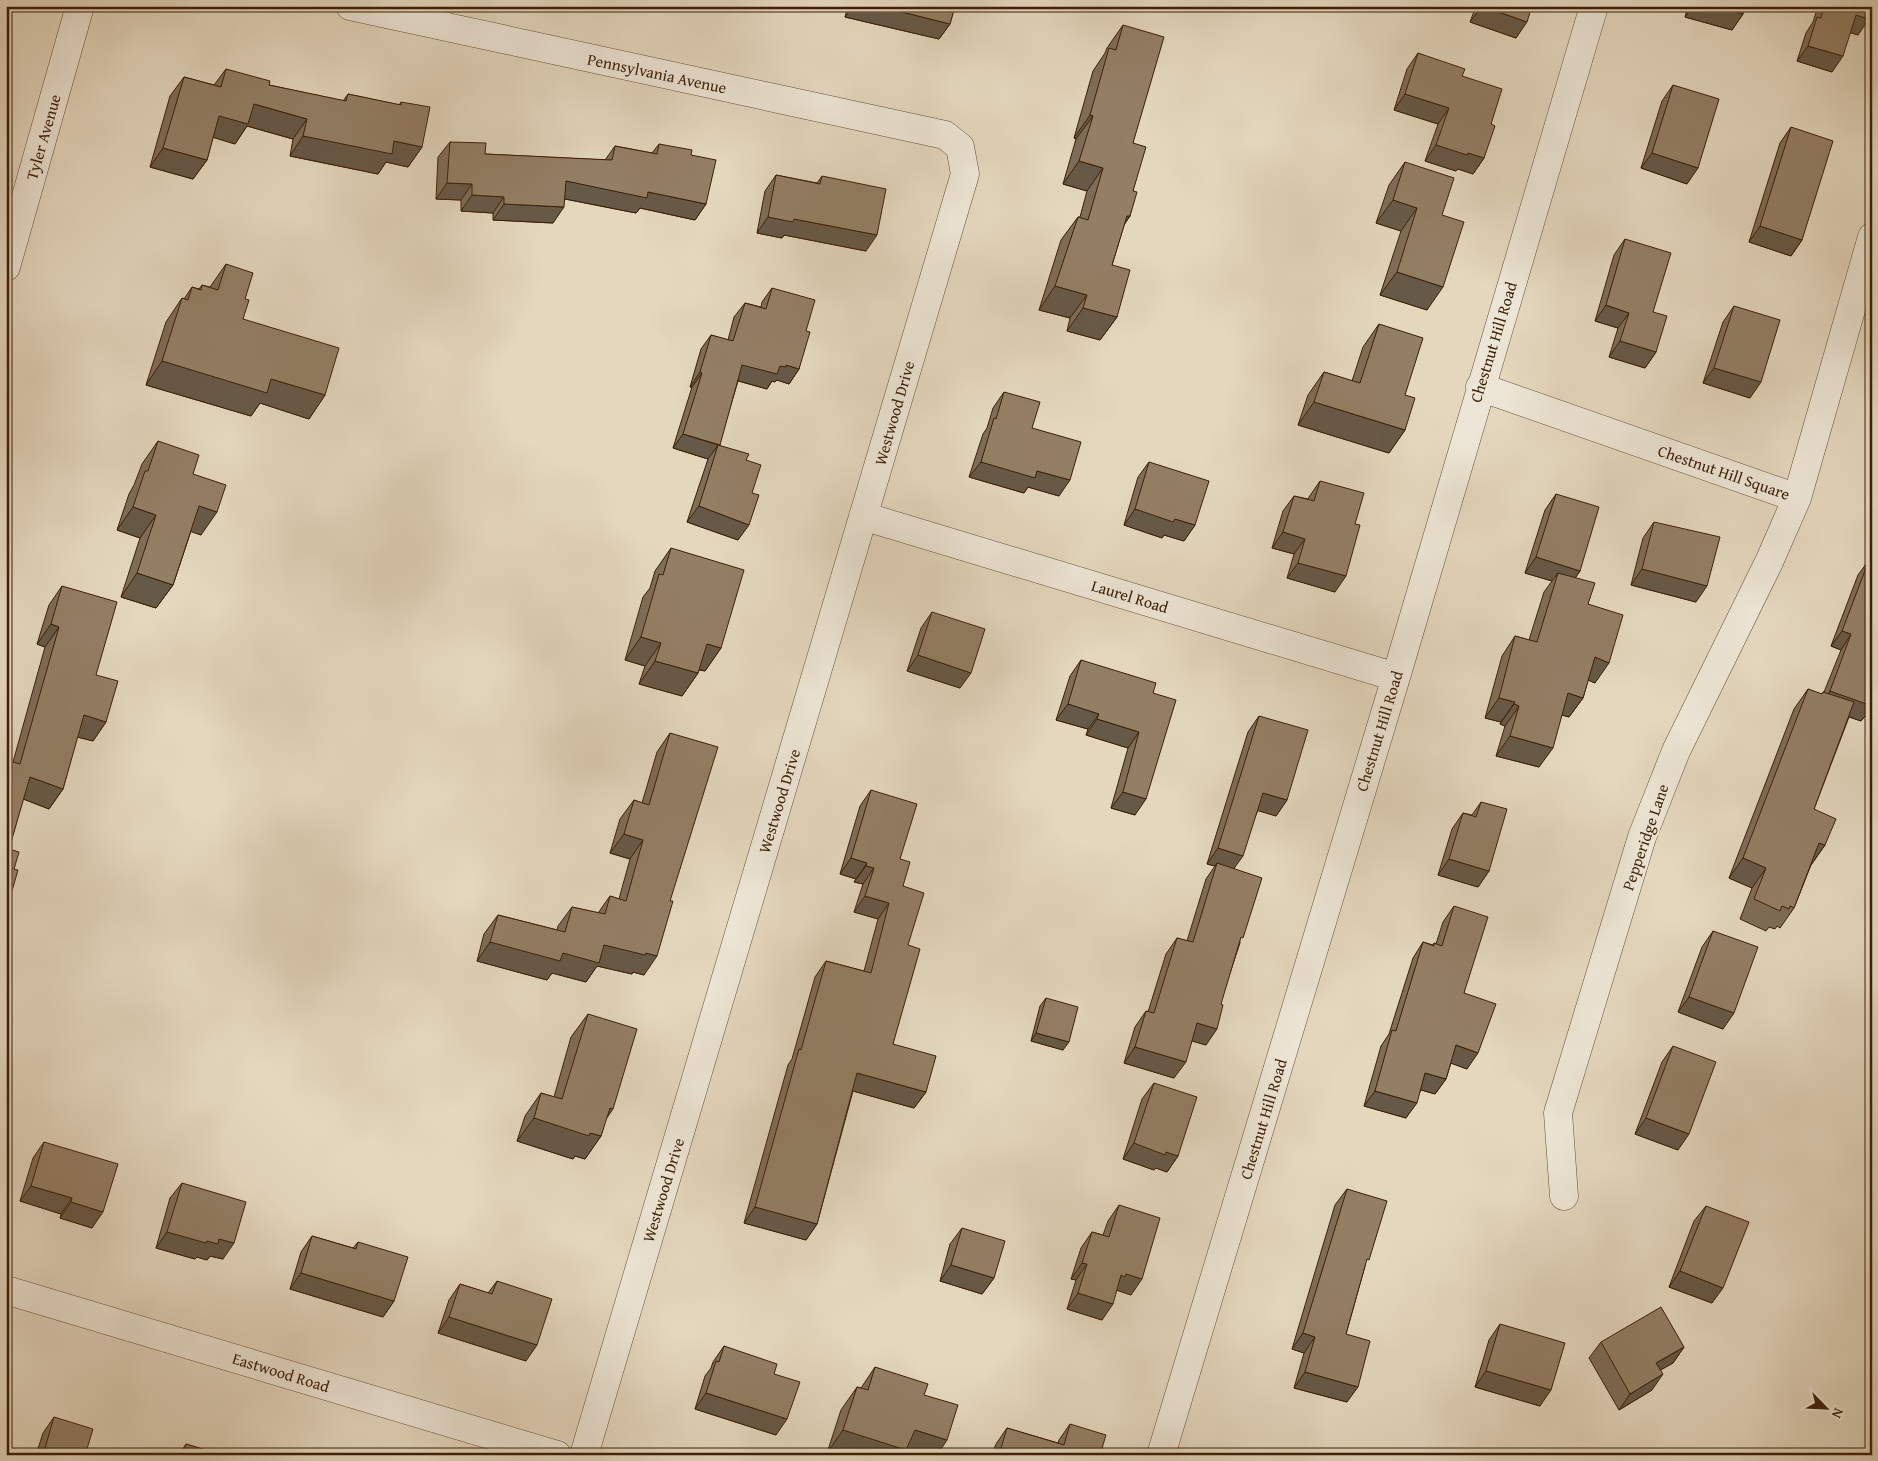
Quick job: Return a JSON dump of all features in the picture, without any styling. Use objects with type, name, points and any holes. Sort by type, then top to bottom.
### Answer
[{"type":"street","name":"Tyler Avenue","points":[[6,267],[80,6]]},
{"type":"street","name":"Pennsylvania Avenue","points":[[350,6],[945,135],[960,147]]},
{"type":"street","name":"Chestnut Hill Road","points":[[1161,1455],[1396,677],[1480,387],[1594,6]]},
{"type":"street","name":"Westwood Drive","points":[[584,1455],[965,174],[960,147]]},
{"type":"street","name":"Chestnut Hill Square","points":[[1480,387],[1797,498],[1872,237]]},
{"type":"street","name":"Pepperidge Lane","points":[[1564,1196],[1558,1113],[1642,837],[1676,751],[1769,562],[1797,498]]},
{"type":"street","name":"Laurel Road","points":[[864,516],[1396,677]]},
{"type":"street","name":"Eastwood Road","points":[[6,1290],[556,1455]]},
{"type":"building","points":[[878,6],[955,6],[950,24]]},
{"type":"building","points":[[1482,6],[1532,6],[1527,22]]},
{"type":"building","points":[[1716,6],[1745,6],[1743,14]]},
{"type":"building","points":[[1824,6],[1872,6],[1869,19],[1856,15],[1843,56],[1808,46],[1817,17],[1821,18]]},
{"type":"building","points":[[1123,25],[1164,37],[1133,143],[1146,147],[1133,191],[1137,192],[1130,216],[1127,216],[1112,265],[1130,270],[1117,317],[1083,308],[1087,295],[1055,286],[1078,217],[1088,220],[1103,168],[1079,161],[1093,116],[1090,115],[1109,48],[1116,50]]},
{"type":"building","points":[[1418,53],[1465,69],[1462,76],[1502,89],[1491,124],[1495,126],[1484,158],[1468,153],[1467,155],[1436,145],[1449,108],[1405,94]]},
{"type":"building","points":[[226,69],[270,81],[269,85],[346,101],[348,94],[401,105],[401,102],[430,107],[422,147],[394,141],[392,154],[303,136],[307,119],[254,104],[248,124],[219,116],[207,160],[163,148],[184,77],[221,87]]},
{"type":"building","points":[[1673,85],[1719,99],[1698,168],[1652,153]]},
{"type":"building","points":[[1791,127],[1833,141],[1802,240],[1760,226]]},
{"type":"building","points":[[450,142],[486,143],[485,154],[612,160],[615,146],[657,154],[659,144],[692,150],[691,155],[716,160],[706,204],[648,192],[647,198],[566,181],[564,207],[504,204],[504,197],[472,195],[472,184],[447,183]]},
{"type":"building","points":[[1405,162],[1454,178],[1442,215],[1464,222],[1443,287],[1397,272],[1417,208],[1393,200]]},
{"type":"building","points":[[776,175],[820,184],[822,176],[886,189],[877,235],[794,219],[793,222],[768,217]]},
{"type":"building","points":[[1625,239],[1671,253],[1653,312],[1667,316],[1656,352],[1620,341],[1629,313],[1606,305]]},
{"type":"building","points":[[226,264],[253,273],[245,299],[249,300],[243,319],[339,348],[325,395],[271,379],[267,393],[162,361],[182,298],[188,300],[192,287],[201,290],[202,285],[218,290]]},
{"type":"building","points":[[772,288],[815,300],[806,331],[810,332],[799,369],[786,365],[786,367],[780,366],[777,374],[742,365],[720,445],[683,434],[702,373],[700,372],[711,335],[733,341],[745,303],[766,309]]},
{"type":"building","points":[[1734,306],[1780,320],[1761,382],[1714,368]]},
{"type":"building","points":[[1379,324],[1423,338],[1405,395],[1415,398],[1405,430],[1314,402],[1324,372],[1360,383]]},
{"type":"building","points":[[1004,392],[1040,402],[1032,428],[1081,442],[1070,480],[1037,471],[1035,478],[981,462]]},
{"type":"building","points":[[158,441],[199,455],[193,474],[226,485],[217,512],[199,506],[173,585],[137,573],[156,515],[133,507],[145,471],[148,471]]},
{"type":"building","points":[[718,445],[749,454],[746,460],[761,465],[752,493],[759,495],[749,525],[699,506]]},
{"type":"building","points":[[1149,462],[1209,481],[1195,525],[1175,519],[1173,522],[1135,509]]},
{"type":"building","points":[[1320,481],[1364,493],[1355,524],[1360,525],[1346,576],[1298,563],[1305,539],[1283,532],[1294,496],[1314,501]]},
{"type":"building","points":[[1556,494],[1599,507],[1580,571],[1536,557]]},
{"type":"building","points":[[1654,522],[1720,537],[1707,586],[1642,569]]},
{"type":"building","points":[[671,548],[744,570],[721,648],[707,644],[698,673],[655,661],[661,643],[641,637],[659,574],[663,575]]},
{"type":"building","points":[[1869,560],[1872,561],[1872,706],[1830,691],[1851,634],[1842,631]]},
{"type":"building","points":[[1558,573],[1595,583],[1588,604],[1623,615],[1609,663],[1595,657],[1583,698],[1568,693],[1553,748],[1510,736],[1519,706],[1514,704],[1515,702],[1499,698],[1515,636],[1537,642]]},
{"type":"building","points":[[62,586],[117,602],[96,675],[118,681],[106,722],[84,715],[63,789],[30,777],[9,849],[19,852],[14,869],[18,870],[10,898],[6,897],[6,760],[20,764],[59,627],[51,624]]},
{"type":"building","points":[[932,612],[985,629],[971,673],[918,655]]},
{"type":"building","points":[[1081,660],[1156,683],[1153,693],[1176,700],[1146,799],[1123,792],[1139,732],[1097,719],[1099,714],[1068,704]]},
{"type":"building","points":[[1808,689],[1854,702],[1814,809],[1836,819],[1825,845],[1819,843],[1794,908],[1790,906],[1789,909],[1782,906],[1780,911],[1754,899],[1766,868],[1743,858]]},
{"type":"building","points":[[1259,716],[1308,730],[1287,800],[1263,793],[1243,856],[1218,848]]},
{"type":"building","points":[[670,733],[718,747],[670,901],[673,901],[657,956],[604,945],[599,963],[563,953],[560,961],[490,942],[498,915],[565,932],[572,907],[605,914],[610,896],[626,901],[643,840],[624,834],[634,800],[649,805]]},
{"type":"building","points":[[871,790],[917,804],[900,859],[910,862],[903,886],[924,893],[908,945],[920,949],[893,1044],[936,1056],[926,1092],[857,1073],[817,1224],[755,1207],[799,1049],[801,1050],[826,961],[871,973],[889,903],[865,896],[874,868],[866,866],[867,863],[851,858]]},
{"type":"building","points":[[1481,802],[1507,809],[1489,871],[1449,859],[1463,813],[1476,817]]},
{"type":"building","points":[[1217,863],[1262,878],[1243,938],[1241,937],[1221,1004],[1223,1005],[1217,1029],[1197,1023],[1186,1062],[1135,1047],[1146,1011],[1154,1013],[1177,938],[1193,942]]},
{"type":"building","points":[[1454,906],[1488,917],[1464,993],[1496,1004],[1478,1053],[1456,1045],[1446,1079],[1425,1073],[1417,1103],[1375,1091],[1392,1030],[1396,1031],[1423,942],[1434,946],[1434,943],[1442,946]]},
{"type":"building","points":[[1713,931],[1758,947],[1734,1013],[1689,997]]},
{"type":"building","points":[[1046,998],[1078,1007],[1069,1042],[1036,1033]]},
{"type":"building","points":[[588,1014],[637,1029],[613,1109],[610,1108],[601,1136],[590,1133],[589,1136],[534,1118],[541,1093],[562,1099]]},
{"type":"building","points":[[1673,1046],[1716,1062],[1689,1134],[1646,1118]]},
{"type":"building","points":[[1154,1083],[1197,1097],[1178,1156],[1166,1152],[1165,1155],[1134,1143]]},
{"type":"building","points":[[44,1142],[118,1164],[103,1212],[71,1202],[72,1198],[31,1186]]},
{"type":"building","points":[[182,1183],[246,1202],[234,1243],[219,1239],[218,1244],[207,1241],[206,1243],[167,1232]]},
{"type":"building","points":[[1347,1189],[1387,1201],[1369,1260],[1367,1259],[1346,1334],[1370,1341],[1358,1387],[1305,1372],[1315,1337],[1303,1333]]},
{"type":"building","points":[[1119,1205],[1160,1218],[1142,1279],[1126,1274],[1125,1277],[1121,1275],[1113,1304],[1078,1293],[1087,1264],[1082,1263],[1092,1232],[1109,1237]]},
{"type":"building","points":[[1706,1206],[1749,1222],[1723,1288],[1680,1271]]},
{"type":"building","points":[[962,1228],[1005,1241],[994,1278],[951,1265]]},
{"type":"building","points":[[312,1236],[356,1249],[358,1242],[408,1257],[394,1301],[301,1273]]},
{"type":"building","points":[[497,1281],[552,1299],[537,1345],[449,1317],[460,1284],[492,1294]]},
{"type":"building","points":[[1661,1307],[1684,1347],[1656,1363],[1663,1374],[1630,1394],[1601,1342]]},
{"type":"building","points":[[1500,1324],[1565,1343],[1551,1390],[1486,1371]]},
{"type":"building","points":[[724,1346],[777,1364],[774,1374],[800,1382],[787,1419],[706,1393],[716,1361],[719,1362]]},
{"type":"building","points":[[875,1367],[928,1384],[924,1395],[958,1405],[947,1440],[915,1430],[906,1450],[843,1430],[857,1387],[868,1390]]},
{"type":"building","points":[[54,1417],[93,1429],[86,1452],[96,1455],[43,1455]]},
{"type":"building","points":[[1070,1424],[1106,1435],[1100,1455],[999,1455],[1007,1428],[1064,1445]]},
{"type":"building","points":[[186,1444],[222,1455],[183,1455]]}]
